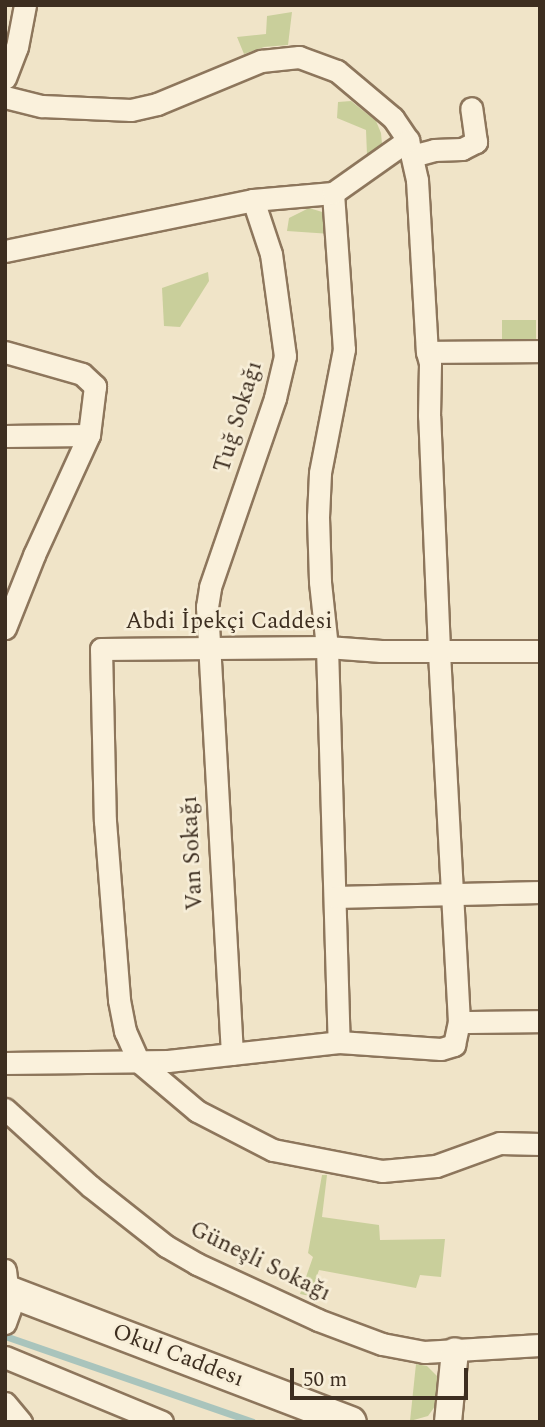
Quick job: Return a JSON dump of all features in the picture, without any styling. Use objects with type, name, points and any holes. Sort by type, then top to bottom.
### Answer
[{"type":"main road","name":"Okul Caddesı","points":[[7,1298],[351,1422]]},
{"type":"street","points":[[5,78],[17,47],[25,5]]},
{"type":"street","points":[[5,97],[42,106],[131,110],[157,104],[249,65],[299,57],[337,71],[393,118],[410,148],[417,180],[427,352],[430,363],[429,416],[439,650],[459,1022],[454,1045],[441,1049],[340,1042],[139,1062],[5,1063]]},
{"type":"street","points":[[5,251],[253,200],[333,193],[410,148],[462,149],[476,142],[471,108]]},
{"type":"street","points":[[333,193],[343,358],[320,473],[320,582],[327,647],[340,1042]]},
{"type":"street","name":"Tuğ Sokağı","points":[[209,649],[206,607],[210,587],[275,398],[285,356],[271,254],[253,200]]},
{"type":"street","points":[[427,352],[540,351]]},
{"type":"street","points":[[5,352],[82,374],[95,386],[89,435],[34,555],[5,628]]},
{"type":"street","points":[[5,436],[89,435]]},
{"type":"street","name":"Abdi İpekçi Caddesi","points":[[139,1062],[125,1031],[119,1000],[105,821],[101,649],[327,647],[540,651]]},
{"type":"street","name":"Van Sokağı","points":[[209,649],[232,1054]]},
{"type":"street","points":[[335,897],[540,892]]},
{"type":"street","points":[[459,1022],[540,1021]]},
{"type":"street","points":[[139,1062],[197,1111],[273,1150],[382,1171],[436,1166],[500,1143],[540,1144]]},
{"type":"street","name":"Güneşli Sokağı","points":[[5,1109],[135,1224],[197,1264],[318,1320],[382,1344],[424,1352],[540,1345]]},
{"type":"street","points":[[447,1422],[455,1351]]},
{"type":"street","points":[[5,1357],[162,1422]]},
{"type":"street","points":[[5,1403],[21,1422]]},
{"type":"green space","points":[[292,12],[288,45],[264,47],[244,54],[237,37],[266,34],[267,16]]},
{"type":"green space","points":[[351,101],[376,121],[381,133],[382,144],[367,155],[366,130],[337,118],[338,102]]},
{"type":"green space","points":[[309,208],[329,214],[331,234],[287,231],[289,218]]},
{"type":"green space","points":[[208,272],[209,281],[180,327],[164,326],[162,288]]},
{"type":"green space","points":[[502,320],[536,320],[536,341],[502,341]]},
{"type":"green space","points":[[322,1175],[327,1175],[322,1217],[379,1225],[380,1240],[445,1239],[441,1277],[420,1275],[416,1288],[319,1270],[310,1296],[300,1294],[313,1257],[308,1253]]},
{"type":"green space","points":[[416,1364],[427,1366],[438,1377],[442,1385],[441,1398],[428,1416],[410,1421]]},
{"type":"waterway","points":[[5,1336],[253,1422]]}]
